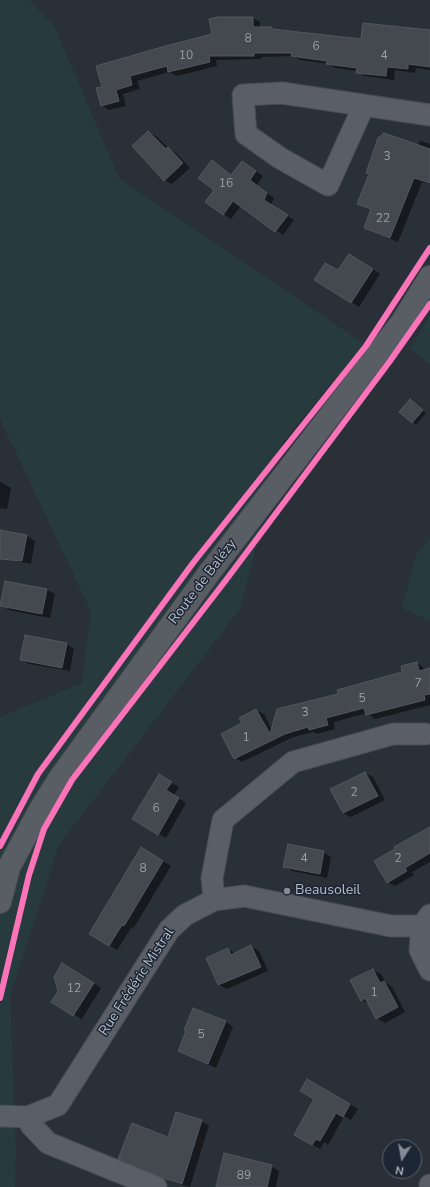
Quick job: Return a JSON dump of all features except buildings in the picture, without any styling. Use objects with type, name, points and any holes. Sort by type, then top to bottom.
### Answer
[{"type":"main road","name":"Route de Balézy","points":[[0,902],[5,862],[41,808],[58,779],[209,573],[402,322],[430,277]]},
{"type":"street","points":[[364,105],[328,184],[280,158],[246,134],[243,95],[282,93],[364,105],[430,115]]},
{"type":"street","points":[[214,900],[212,878],[223,820],[293,762],[393,734],[425,734]]},
{"type":"street","name":"Rue Frédéric Mistral","points":[[0,1116],[28,1117],[58,1105],[168,930],[185,915],[214,900],[244,896],[391,926],[426,920]]},
{"type":"street","points":[[426,920],[420,950],[430,970]]},
{"type":"street","points":[[28,1117],[31,1125],[48,1143],[156,1187]]},
{"type":"green space","points":[[0,0],[29,0],[54,26],[119,178],[364,344],[283,442],[240,609],[59,845],[10,996],[16,1151],[15,1187],[0,1187],[0,717],[82,683],[91,611],[0,419]]},
{"type":"green space","points":[[430,315],[430,365],[411,348]]},
{"type":"green space","points":[[430,538],[430,621],[402,608],[416,555]]},
{"type":"cycle path","points":[[0,846],[38,774],[193,563],[366,346],[430,248]]},
{"type":"cycle path","points":[[0,998],[29,875],[44,829],[72,780],[226,580],[390,361],[430,304]]},
{"type":"place","name":"Beausoleil","points":[[287,891]]}]
